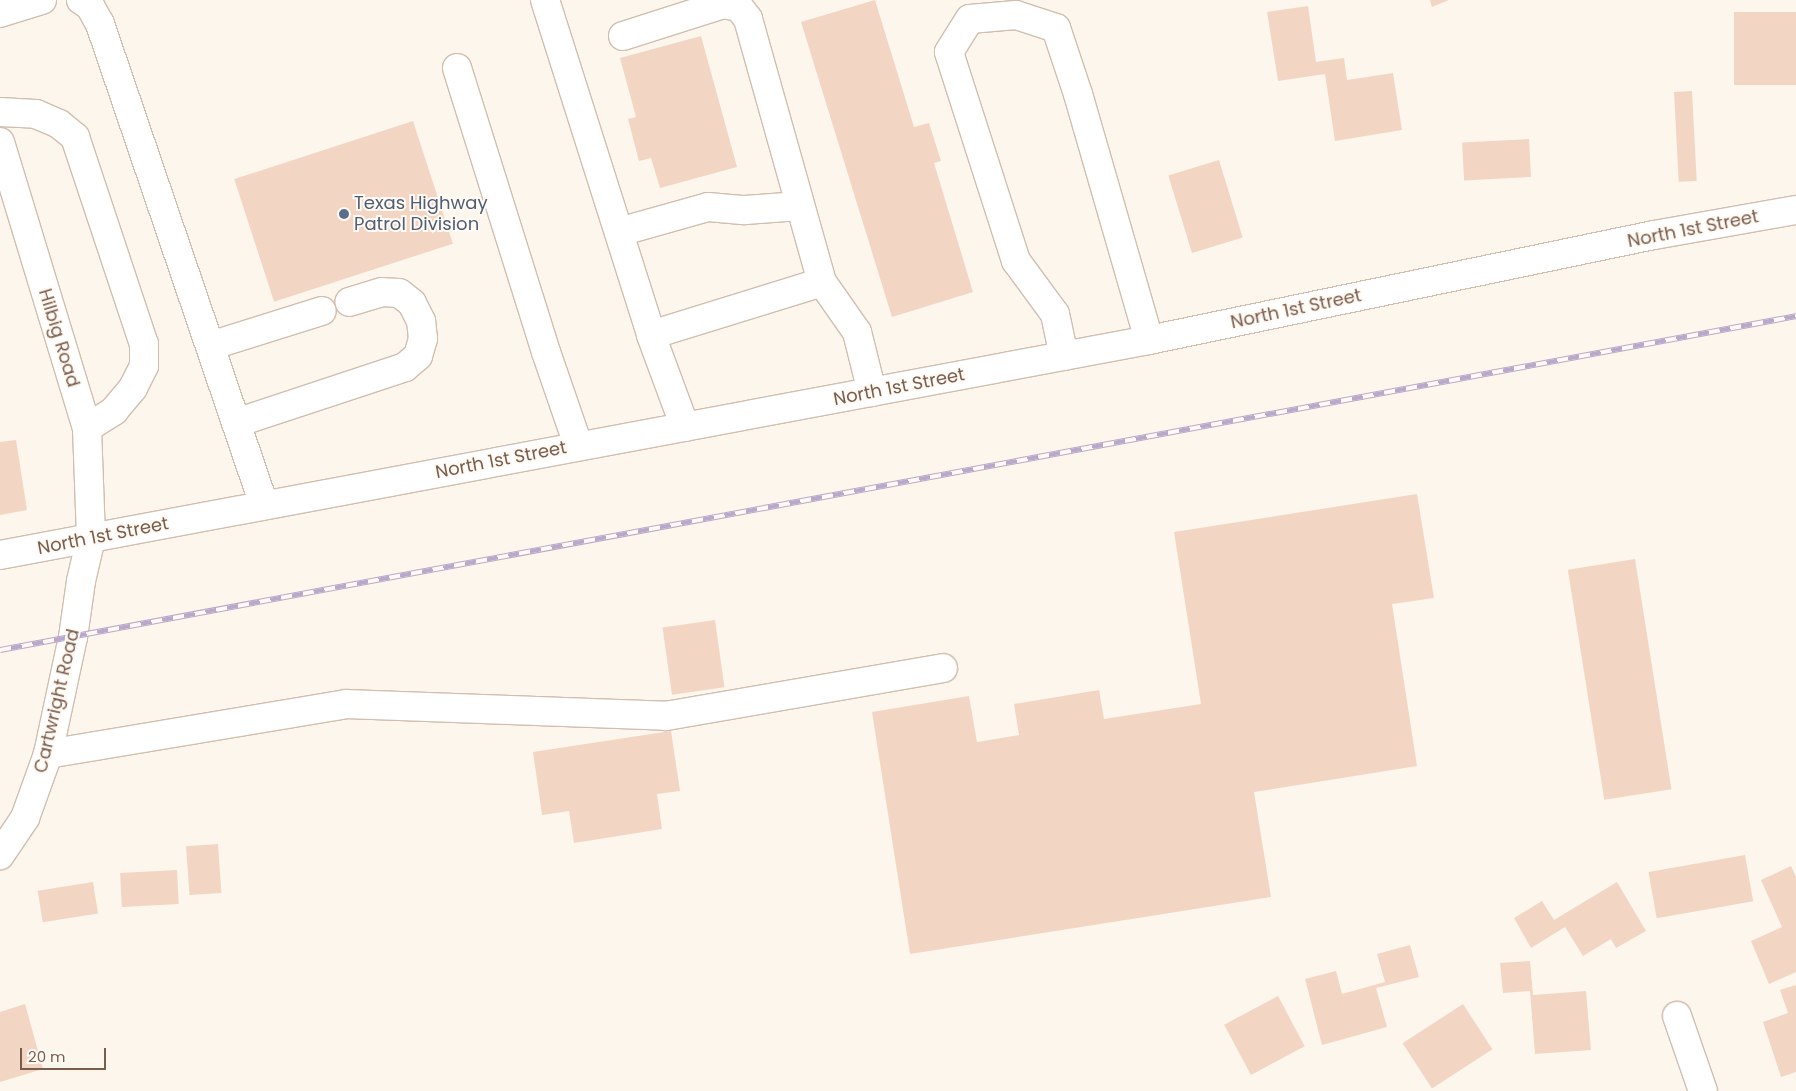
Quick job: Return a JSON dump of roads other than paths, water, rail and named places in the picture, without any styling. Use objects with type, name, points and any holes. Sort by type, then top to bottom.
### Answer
[{"type":"street","points":[[0,13],[42,0]]},
{"type":"street","points":[[82,0],[90,6],[100,24],[264,505]]},
{"type":"street","points":[[545,0],[651,335],[685,427]]},
{"type":"street","points":[[623,36],[723,4],[739,6],[748,19],[822,282],[857,332],[872,392]]},
{"type":"street","points":[[1064,356],[1055,314],[1016,261],[949,52],[968,10],[1016,14],[1056,28],[1078,94],[1149,340]]},
{"type":"street","points":[[457,68],[546,352],[578,445]]},
{"type":"street","points":[[0,112],[36,114],[59,124],[75,137],[144,344],[144,366],[133,388],[114,411],[87,428]]},
{"type":"street","name":"Hilbig Road","points":[[0,142],[87,428],[91,538]]},
{"type":"street","points":[[619,232],[708,207],[745,210],[800,206]]},
{"type":"street","name":"North 1st Street","points":[[0,555],[578,445],[685,427],[1149,340],[1654,236],[1796,210]]},
{"type":"street","points":[[651,335],[822,282]]},
{"type":"street","points":[[236,422],[405,367],[418,356],[423,339],[421,320],[412,303],[399,293],[382,292],[350,302]]},
{"type":"street","points":[[210,346],[322,311]]},
{"type":"street","name":"Cartwright Road","points":[[0,855],[25,818],[48,754],[73,637],[81,581],[91,538]]},
{"type":"street","points":[[48,754],[346,704],[666,716],[943,668]]},
{"type":"street","points":[[1678,1016],[1703,1091]]},
{"type":"railway","points":[[0,650],[1796,316]]},
{"type":"place","name":"Texas Highway Patrol Division","points":[[344,214]]}]
